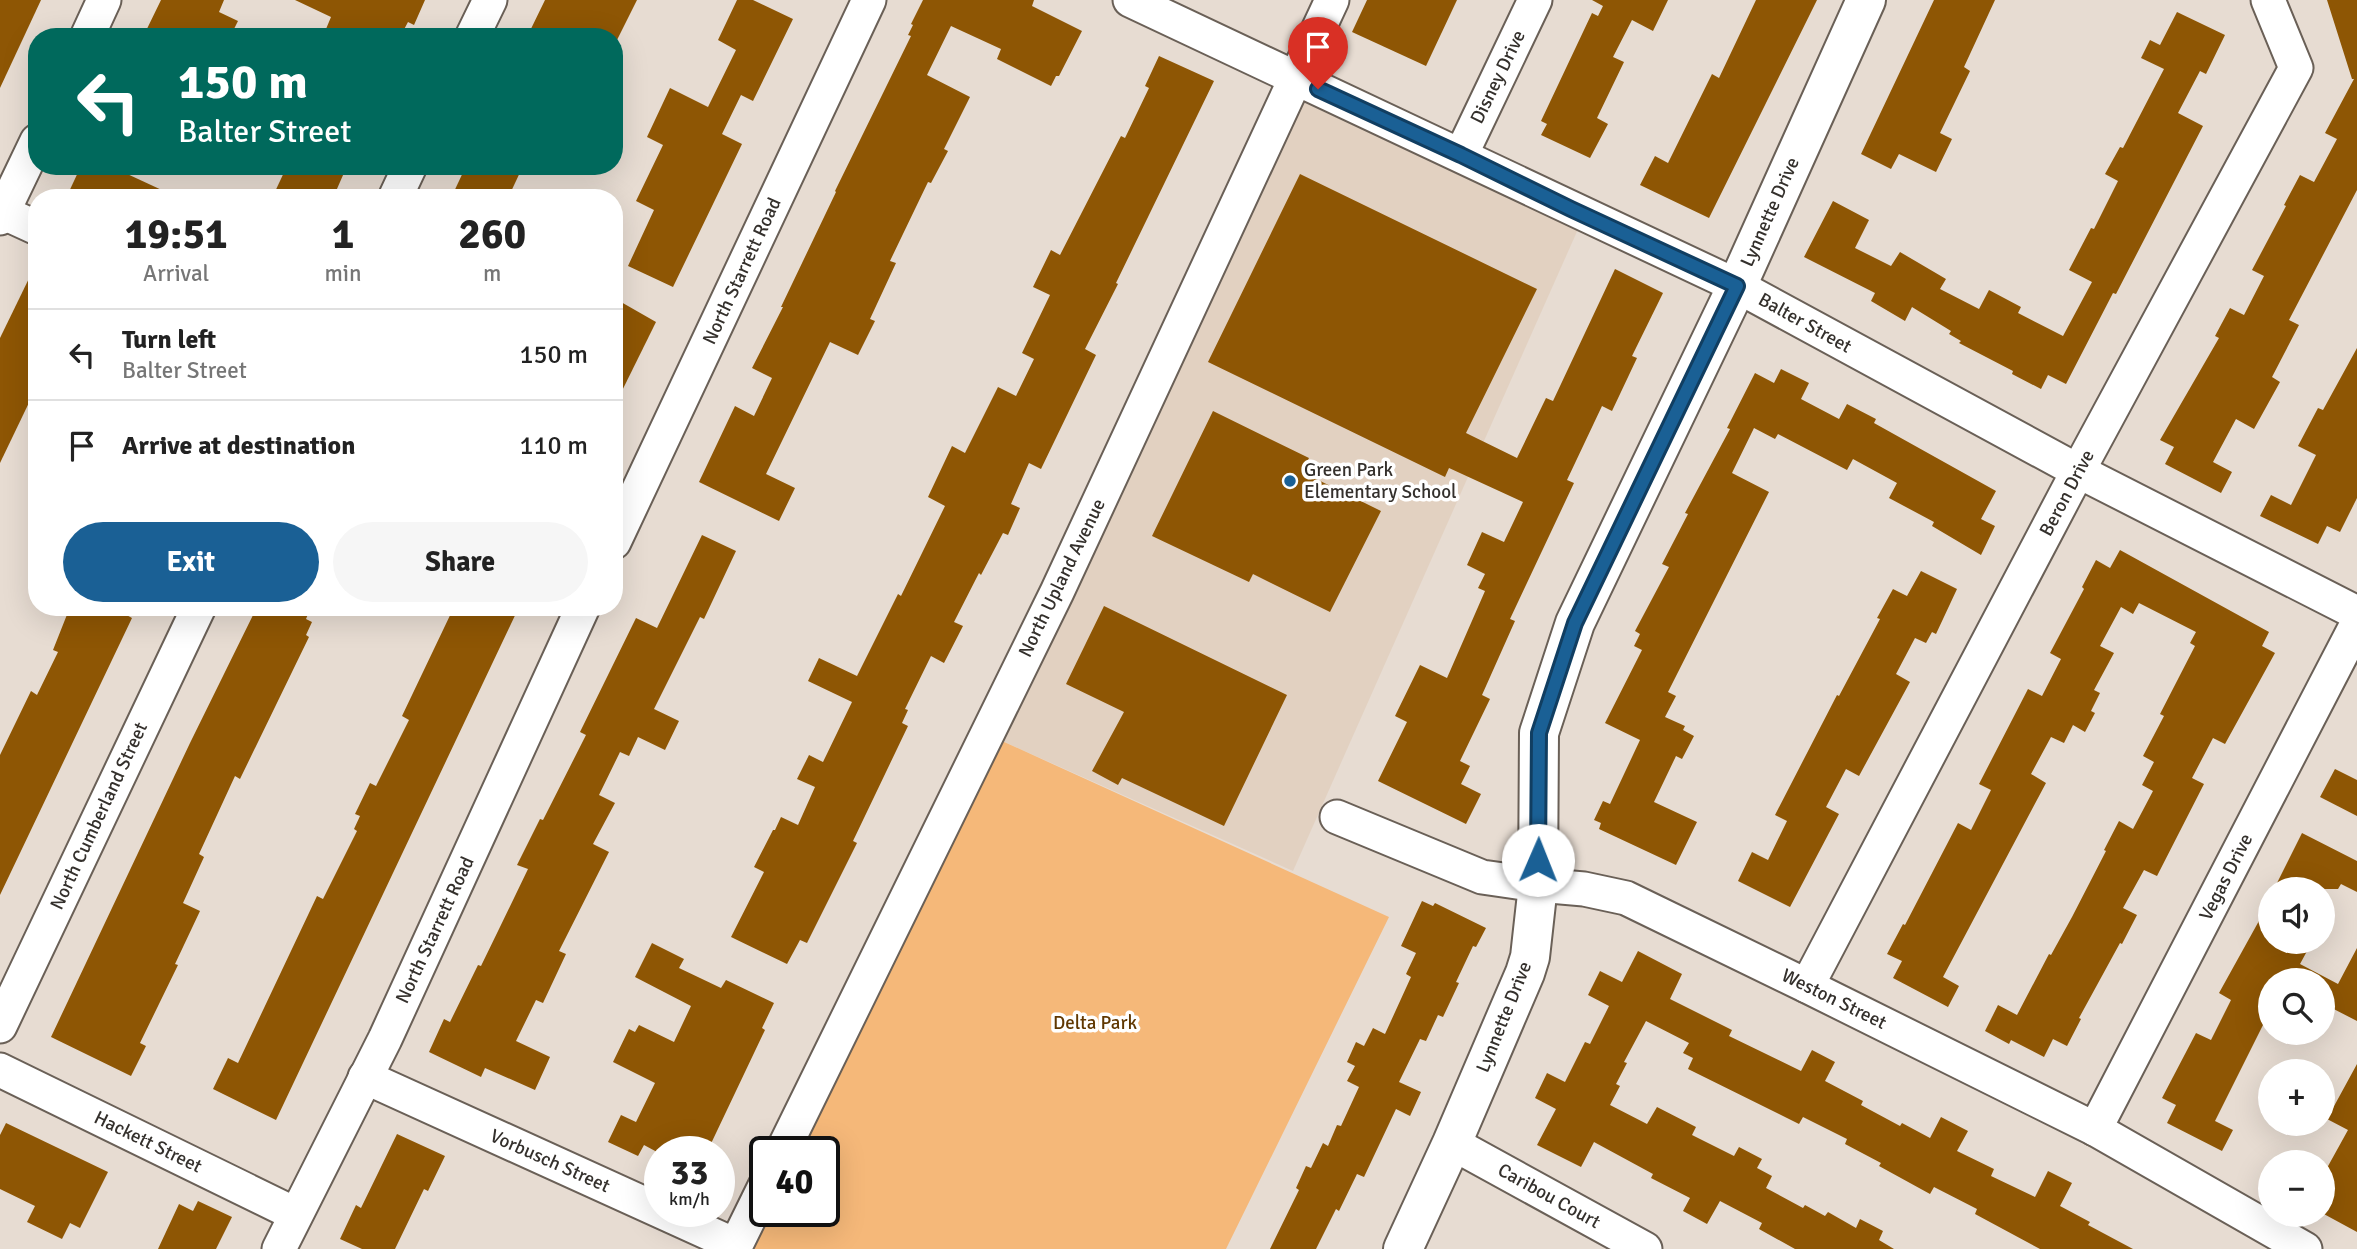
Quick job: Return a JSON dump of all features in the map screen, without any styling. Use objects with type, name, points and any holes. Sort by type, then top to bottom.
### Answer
[{"type":"street","points":[[90,28],[104,0]]},
{"type":"street","points":[[476,28],[490,0]]},
{"type":"street","name":"North Starrett Road","points":[[623,504],[869,0]]},
{"type":"street","name":"Balter Street","points":[[1130,0],[1737,286],[2078,471],[2357,613]]},
{"type":"street","name":"North Upland Avenue","points":[[790,1136],[1057,592],[1332,0]]},
{"type":"street","name":"Disney Drive","points":[[1461,155],[1535,0]]},
{"type":"street","name":"Lynnette Drive","points":[[1402,1249],[1452,1143],[1530,957],[1538,885],[1539,733],[1575,623],[1737,286],[1866,0]]},
{"type":"street","name":"Beron Drive","points":[[1807,986],[2078,471],[2296,68],[2268,0]]},
{"type":"street","points":[[28,159],[1,214],[28,224]]},
{"type":"street","name":"North Cumberland Street","points":[[0,1026],[195,616]]},
{"type":"street","name":"North Starrett Road","points":[[279,1249],[365,1077],[579,616]]},
{"type":"street","name":"Vegas Drive","points":[[2095,1129],[2357,624]]},
{"type":"street","name":"Weston Street","points":[[1338,817],[1482,877],[1584,889],[1626,898],[2095,1129],[2305,1249]]},
{"type":"street","name":"Hackett Street","points":[[0,1070],[295,1214]]},
{"type":"street","name":"Vorbusch Street","points":[[365,1077],[735,1247]]},
{"type":"street","name":"Caribou Court","points":[[1452,1143],[1646,1249]]},
{"type":"street","points":[[735,1247],[749,1219]]},
{"type":"shaded area","name":"Green Park Elementary School","points":[[1298,100],[1579,227],[1293,871],[991,736]]},
{"type":"green space","name":"Delta Park","points":[[991,736],[1389,917],[1226,1249],[748,1249],[758,1227],[840,1227],[840,1136],[801,1136]]},
{"type":"building","points":[[0,0],[41,0],[0,88]]},
{"type":"building","points":[[161,0],[224,0],[219,12],[238,21],[234,28],[147,28]]},
{"type":"building","points":[[295,0],[425,0],[414,25],[408,22],[405,28],[326,28],[331,17]]},
{"type":"building","points":[[545,0],[637,0],[623,28],[531,28]]},
{"type":"building","points":[[737,0],[753,0],[793,19],[753,101],[741,95],[722,134],[742,144],[673,287],[628,266],[654,210],[636,201],[663,145],[647,137],[670,88],[708,107],[736,50],[718,40]]},
{"type":"building","points":[[923,0],[1034,0],[1032,6],[1082,31],[1051,86],[997,59],[1001,49],[951,26],[927,75],[970,97],[944,149],[948,151],[931,183],[928,182],[890,261],[896,263],[870,319],[875,321],[858,355],[830,342],[766,474],[795,488],[779,521],[699,482],[735,406],[754,416],[772,378],[752,368],[911,36],[908,35],[913,25],[911,24]]},
{"type":"building","points":[[1367,0],[1457,0],[1426,66],[1352,32]]},
{"type":"building","points":[[1592,0],[1668,0],[1653,31],[1632,20],[1613,57],[1624,62],[1597,118],[1608,124],[1590,158],[1541,135],[1547,124],[1541,121],[1592,13],[1598,16],[1603,6]]},
{"type":"building","points":[[1756,0],[1817,0],[1709,218],[1640,185],[1655,156],[1668,163],[1712,74],[1719,78]]},
{"type":"building","points":[[1934,0],[1995,0],[1964,67],[1970,71],[1940,133],[1952,139],[1936,172],[1899,154],[1891,169],[1861,154]]},
{"type":"building","points":[[2327,0],[2357,0],[2357,190],[2289,320],[2299,325],[2272,377],[2280,382],[2254,429],[2236,419],[2213,462],[2232,472],[2221,493],[2165,464],[2174,447],[2160,440],[2219,338],[2215,336],[2230,308],[2244,315],[2264,276],[2252,270],[2300,175],[2314,182],[2337,139],[2325,133],[2354,79]]},
{"type":"building","points":[[2177,12],[2225,35],[2206,74],[2200,71],[2178,113],[2203,126],[2066,384],[2048,375],[2041,389],[1959,343],[1961,341],[1949,334],[1951,331],[1912,307],[1905,321],[1871,301],[1875,293],[1804,257],[1833,201],[1869,220],[1855,248],[1891,266],[1900,252],[1946,279],[1940,289],[1979,309],[1989,290],[2021,307],[2018,313],[2063,336],[2092,282],[2069,270],[2091,228],[2094,229],[2118,181],[2105,174],[2120,147],[2123,148],[2164,69],[2141,58],[2150,40],[2160,45]]},
{"type":"building","points":[[1159,56],[1214,81],[1085,349],[1096,355],[1041,469],[1029,463],[1011,504],[1020,508],[1008,535],[1003,533],[954,622],[963,626],[944,663],[931,656],[905,709],[908,710],[902,723],[908,726],[853,841],[857,843],[807,943],[800,940],[787,964],[731,937],[764,872],[754,867],[773,830],[781,817],[798,825],[815,787],[797,779],[809,755],[823,762],[852,702],[808,681],[819,658],[857,676],[898,594],[901,596],[945,506],[928,497],[952,446],[965,453],[998,387],[1016,396],[1034,359],[1022,353],[1050,295],[1033,287],[1051,250],[1060,255],[1121,136],[1125,138],[1149,88],[1145,86]]},
{"type":"building","points":[[1300,174],[1537,289],[1466,433],[1517,458],[1546,398],[1553,401],[1615,269],[1663,293],[1632,356],[1637,358],[1612,411],[1602,406],[1567,480],[1574,483],[1510,619],[1515,621],[1482,695],[1490,699],[1460,761],[1470,766],[1461,784],[1481,794],[1466,824],[1378,781],[1407,722],[1395,716],[1420,665],[1447,678],[1485,591],[1478,588],[1485,574],[1467,565],[1482,532],[1504,542],[1523,502],[1449,468],[1445,477],[1208,362]]},
{"type":"building","points":[[77,175],[129,175],[160,189],[70,189]]},
{"type":"building","points":[[283,175],[343,175],[337,189],[276,189]]},
{"type":"building","points":[[462,175],[519,175],[512,189],[455,189]]},
{"type":"building","points":[[28,280],[28,405],[0,463],[0,338]]},
{"type":"building","points":[[623,303],[656,322],[623,389]]},
{"type":"building","points":[[2357,348],[2357,498],[2340,532],[2327,526],[2318,544],[2260,516],[2271,495],[2291,505],[2316,455],[2298,446],[2318,408],[2323,410]]},
{"type":"building","points":[[1781,369],[1809,383],[1801,399],[1839,419],[1847,404],[1876,419],[1874,423],[1996,491],[1981,519],[1995,526],[1981,555],[1932,526],[1934,522],[1889,498],[1897,483],[1853,459],[1847,470],[1778,434],[1775,439],[1754,428],[1732,473],[1769,492],[1668,692],[1676,696],[1665,717],[1685,726],[1683,730],[1694,736],[1682,759],[1676,756],[1654,802],[1697,822],[1676,865],[1599,829],[1601,823],[1594,820],[1603,801],[1610,804],[1640,740],[1605,723],[1642,650],[1634,646],[1640,634],[1635,631],[1669,567],[1662,564],[1688,514],[1685,513],[1730,429],[1727,428],[1755,373],[1774,383]]},
{"type":"building","points":[[1213,411],[1309,458],[1302,472],[1381,511],[1330,612],[1253,574],[1249,582],[1152,536]]},
{"type":"building","points":[[702,535],[736,551],[704,619],[700,617],[654,709],[679,721],[665,750],[638,737],[629,756],[620,752],[599,795],[615,803],[593,844],[609,852],[559,951],[566,954],[543,1003],[536,1000],[516,1041],[550,1057],[535,1090],[485,1068],[481,1077],[429,1052],[444,1019],[450,1022],[478,965],[481,966],[528,869],[517,865],[586,735],[580,732],[636,618],[657,628]]},
{"type":"building","points":[[2120,550],[2269,632],[2262,646],[2275,653],[2225,744],[2213,738],[2192,778],[2204,784],[2157,876],[2144,870],[2123,908],[2137,915],[2079,1018],[2081,1019],[2067,1046],[2053,1039],[2044,1057],[2011,1040],[2009,1044],[1985,1031],[1998,1005],[2017,1015],[2072,917],[2119,821],[2133,829],[2153,791],[2142,785],[2154,762],[2143,756],[2164,716],[2160,714],[2195,646],[2190,643],[2196,632],[2139,603],[2133,614],[2121,607],[2100,646],[2114,653],[2094,690],[2100,693],[2091,711],[2095,713],[2085,732],[2073,725],[2064,743],[2051,737],[2031,774],[2046,783],[1943,977],[1959,986],[1948,1007],[1893,978],[1902,961],[1887,954],[1958,823],[1971,830],[1991,790],[1979,784],[2028,689],[2042,696],[2061,659],[2050,653],[2084,589],[2082,587],[2096,560],[2110,568]]},
{"type":"building","points":[[1921,571],[1957,589],[1936,634],[1932,632],[1926,643],[1915,638],[1896,674],[1910,682],[1859,776],[1846,769],[1826,807],[1839,814],[1790,907],[1738,881],[1752,852],[1768,860],[1787,821],[1775,815],[1880,619],[1877,618],[1893,589],[1907,596]]},
{"type":"building","points":[[1104,606],[1287,695],[1224,826],[1122,778],[1118,785],[1092,771],[1124,712],[1066,684]]},
{"type":"building","points":[[66,616],[132,618],[0,895],[0,755],[31,691],[37,695],[58,652],[53,650]]},
{"type":"building","points":[[253,616],[307,616],[306,619],[312,622],[306,635],[309,637],[240,779],[235,776],[199,854],[204,857],[183,903],[200,911],[175,964],[178,965],[140,1043],[146,1046],[131,1076],[51,1037]]},
{"type":"building","points":[[450,616],[515,616],[276,1120],[213,1089],[228,1058],[238,1063],[317,896],[323,899],[357,831],[354,829],[360,816],[355,814],[370,783],[376,786],[409,720],[402,716]]},
{"type":"building","points":[[2335,769],[2357,780],[2357,816],[2320,797]]},
{"type":"building","points":[[2302,833],[2357,861],[2357,892],[2341,884],[2335,889],[2335,877],[2280,877]]},
{"type":"building","points":[[1422,901],[1433,906],[1435,903],[1486,928],[1476,947],[1473,946],[1443,1017],[1438,1015],[1426,1041],[1420,1039],[1399,1082],[1421,1092],[1410,1116],[1396,1109],[1364,1177],[1357,1174],[1316,1249],[1270,1249],[1299,1190],[1296,1188],[1306,1166],[1311,1168],[1323,1143],[1328,1146],[1337,1125],[1341,1126],[1359,1087],[1347,1081],[1355,1066],[1347,1062],[1356,1042],[1364,1046],[1373,1028],[1385,1034],[1411,977],[1406,974],[1416,953],[1401,946]]},
{"type":"building","points":[[2258,923],[2258,954],[2305,954],[2300,964],[2308,968],[2258,968],[2258,1035],[2215,1121],[2233,1130],[2222,1151],[2167,1123],[2176,1105],[2162,1098],[2196,1033],[2211,1040],[2231,1000],[2219,993]]},
{"type":"building","points":[[652,943],[684,959],[679,968],[721,988],[726,980],[774,1003],[762,1028],[765,1030],[715,1136],[644,1136],[644,1145],[638,1156],[608,1142],[621,1115],[636,1122],[655,1083],[613,1062],[629,1029],[635,1032],[639,1025],[674,1042],[691,1006],[635,977]]},
{"type":"building","points":[[2357,948],[2357,1021],[2335,1010],[2335,982],[2338,984]]},
{"type":"building","points":[[1638,951],[1682,974],[1670,999],[1732,1030],[1729,1036],[1801,1071],[1812,1050],[1835,1062],[1825,1081],[1863,1101],[1861,1105],[1900,1126],[1902,1123],[1930,1138],[1941,1117],[1968,1131],[1957,1151],[1994,1169],[1991,1176],[2035,1197],[2048,1171],[2072,1183],[2060,1206],[2090,1222],[2088,1225],[2133,1249],[2040,1249],[1975,1214],[1977,1209],[1934,1187],[1930,1194],[1879,1166],[1881,1163],[1845,1144],[1847,1139],[1803,1117],[1799,1124],[1688,1069],[1693,1058],[1683,1053],[1689,1043],[1646,1021],[1624,1062],[1627,1063],[1616,1084],[1620,1086],[1610,1105],[1647,1124],[1657,1107],[1696,1127],[1692,1135],[1734,1156],[1739,1147],[1762,1159],[1757,1168],[1772,1176],[1766,1188],[1803,1208],[1805,1205],[1825,1216],[1828,1212],[1856,1228],[1860,1219],[1883,1231],[1879,1240],[1894,1249],[1795,1249],[1759,1229],[1762,1223],[1720,1201],[1707,1224],[1683,1211],[1690,1198],[1651,1178],[1653,1174],[1594,1142],[1581,1167],[1537,1145],[1556,1109],[1535,1098],[1547,1073],[1565,1082],[1585,1042],[1590,1044],[1609,1006],[1588,995],[1600,971],[1622,982]]},
{"type":"building","points":[[2357,1064],[2357,1232],[2335,1220],[2335,1154],[2348,1130],[2335,1123],[2335,1104]]},
{"type":"building","points":[[6,1123],[108,1172],[80,1228],[70,1223],[62,1239],[27,1222],[35,1206],[0,1189],[0,1135]]},
{"type":"building","points":[[397,1134],[445,1156],[428,1191],[424,1189],[395,1249],[362,1249],[340,1239],[356,1205],[361,1208]]},
{"type":"building","points":[[198,1201],[232,1217],[216,1249],[158,1249],[179,1204],[193,1211]]},
{"type":"place","name":"Green Park Elementary School","points":[[1290,481]]},
{"type":"route","points":[[1318,89],[1737,286],[1575,623],[1539,733],[1538,860]]}]
